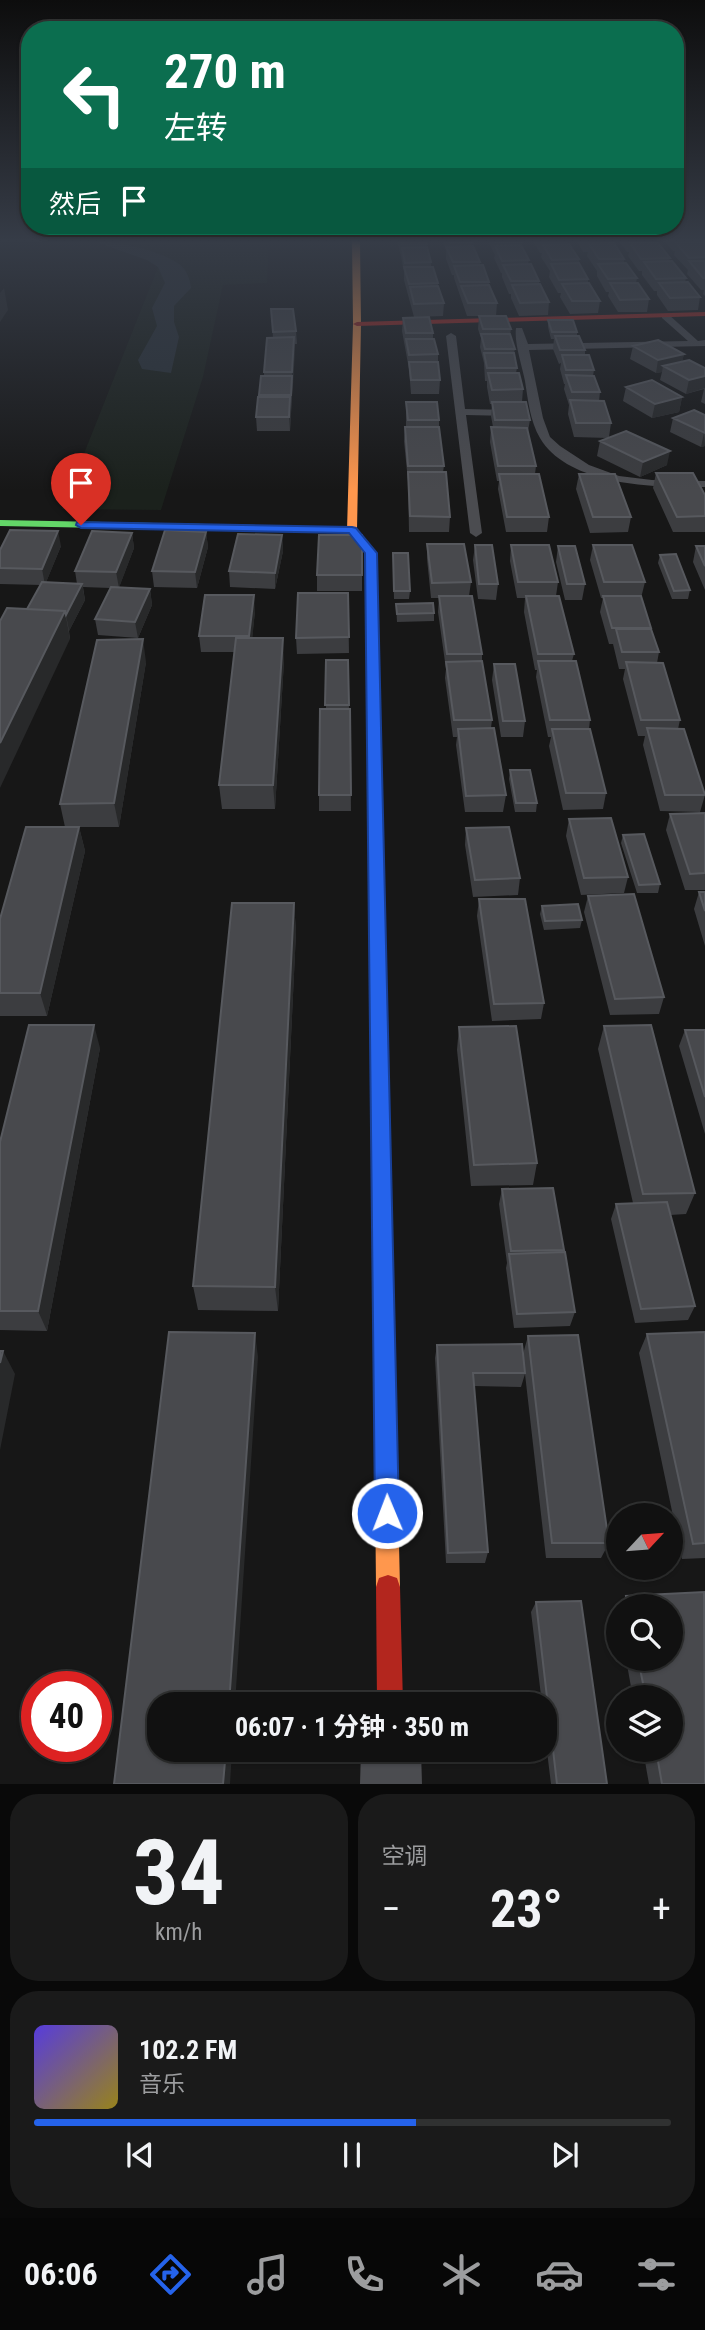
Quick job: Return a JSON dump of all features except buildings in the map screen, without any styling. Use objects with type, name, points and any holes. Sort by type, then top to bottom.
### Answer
[{"type":"street","points":[[357,324],[352,530],[371,553],[390,1692]]},
{"type":"street","points":[[0,523],[352,530]]},
{"type":"street","points":[[391,1762],[391,1784]]},
{"type":"lane","points":[[675,324],[700,342]]},
{"type":"lane","points":[[519,330],[544,436],[556,449],[578,464],[628,482],[656,485],[705,484]]},
{"type":"lane","points":[[451,336],[463,412],[476,533]]},
{"type":"lane","points":[[524,347],[657,346],[700,342]]},
{"type":"lane","points":[[463,412],[538,413]]},
{"type":"shaded area","points":[[135,324],[214,324],[203,377],[161,510],[62,509]]},
{"type":"shaded area","points":[[175,324],[179,337],[171,373],[142,369],[138,360],[157,326]]},
{"type":"traffic: fast","points":[[0,523],[352,530]]},
{"type":"traffic: slow","points":[[357,324],[352,530],[371,553],[374,759]]},
{"type":"traffic: slow","points":[[378,976],[388,1587]]},
{"type":"traffic: jam","points":[[374,759],[378,976]]},
{"type":"traffic: jam","points":[[388,1587],[390,1692]]},
{"type":"route","points":[[81,525],[352,530],[371,553],[387,1513]]}]
